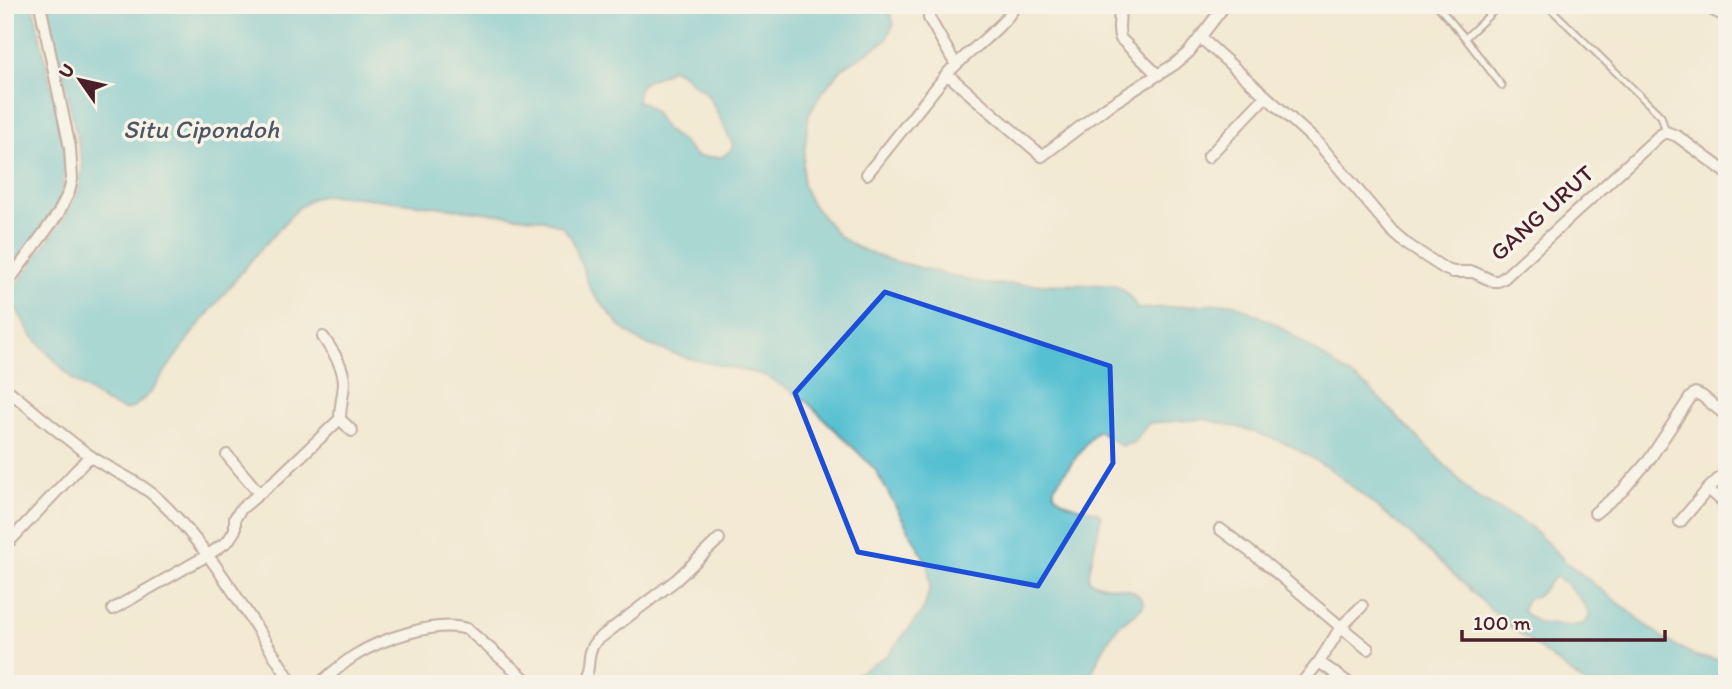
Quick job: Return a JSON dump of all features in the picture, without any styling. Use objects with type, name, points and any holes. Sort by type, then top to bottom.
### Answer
[{"type":"street","points":[[5,286],[65,204],[72,179],[70,148],[40,5]]},
{"type":"street","points":[[867,174],[947,74],[1009,16],[1016,5]]},
{"type":"street","points":[[1114,5],[1121,17],[1118,32],[1121,39],[1158,75]]},
{"type":"street","points":[[947,74],[1042,156],[1105,108],[1175,64],[1224,5]]},
{"type":"street","points":[[1702,5],[1727,16]]},
{"type":"street","points":[[933,6],[929,18],[956,65]]},
{"type":"street","name":"GANG URUT","points":[[1200,37],[1319,144],[1392,231],[1408,245],[1445,269],[1453,272],[1473,272],[1493,281],[1499,281],[1660,135],[1667,132]]},
{"type":"street","points":[[1208,157],[1266,96]]},
{"type":"street","points":[[1667,132],[1677,136],[1727,173]]},
{"type":"street","points":[[113,609],[228,541],[235,530],[235,518],[241,509],[341,419],[344,383],[342,371],[340,363],[323,337]]},
{"type":"street","points":[[5,388],[90,456],[139,483],[157,498],[208,555],[293,684]]},
{"type":"street","points":[[1595,513],[1622,491],[1649,460],[1689,398],[1695,393],[1727,416]]},
{"type":"street","points":[[341,419],[352,431]]},
{"type":"street","points":[[227,455],[259,493]]},
{"type":"street","points":[[5,546],[90,456]]},
{"type":"street","points":[[1680,522],[1727,471]]},
{"type":"street","points":[[1708,489],[1727,505]]},
{"type":"street","points":[[1220,529],[1368,649]]},
{"type":"street","points":[[581,684],[587,676],[590,664],[589,650],[596,641],[676,580],[719,539]]},
{"type":"street","points":[[1301,684],[1341,627],[1362,606]]},
{"type":"street","points":[[319,684],[356,655],[378,644],[434,628],[458,626],[467,629],[531,684]]},
{"type":"street","points":[[1319,662],[1350,684]]},
{"type":"lane","points":[[1437,5],[1502,86]]},
{"type":"lane","points":[[1465,38],[1500,5]]},
{"type":"lane","points":[[1547,5],[1661,116],[1667,132]]},
{"type":"highlighted area","points":[[885,292],[1110,366],[1113,463],[1038,586],[858,552],[795,393]]},
{"type":"water","name":"Situ Cipondoh","points":[[5,5],[33,5],[64,144],[64,172],[62,196],[55,210],[5,276]]},
{"type":"water","name":"Situ Cipondoh","points":[[48,5],[879,5],[889,12],[894,24],[885,41],[841,69],[809,114],[803,186],[812,204],[838,235],[856,247],[886,259],[984,284],[1115,285],[1128,295],[1137,309],[1232,303],[1276,324],[1369,388],[1476,497],[1531,527],[1566,562],[1663,638],[1695,656],[1727,661],[1727,684],[1586,684],[1502,620],[1408,532],[1333,471],[1290,445],[1246,429],[1204,419],[1149,423],[1133,443],[1121,446],[1098,430],[1054,487],[1054,493],[1063,501],[1098,512],[1101,516],[1089,580],[1133,592],[1144,604],[1114,631],[1087,684],[840,684],[888,655],[924,609],[930,587],[928,565],[875,469],[805,400],[764,375],[687,358],[643,343],[621,327],[591,291],[572,239],[562,226],[541,219],[357,197],[326,195],[311,199],[297,209],[253,258],[190,336],[150,393],[133,408],[124,410],[105,402],[73,380],[32,336],[9,296],[67,214],[79,190],[83,165]],"holes":[[[671,68],[682,73],[711,100],[733,145],[722,157],[694,155],[683,142],[665,129],[655,112],[642,102],[637,102],[638,92],[644,82]],[[1556,576],[1580,598],[1587,609],[1590,615],[1584,624],[1570,626],[1538,623],[1522,611],[1527,599],[1536,597]]]}]
